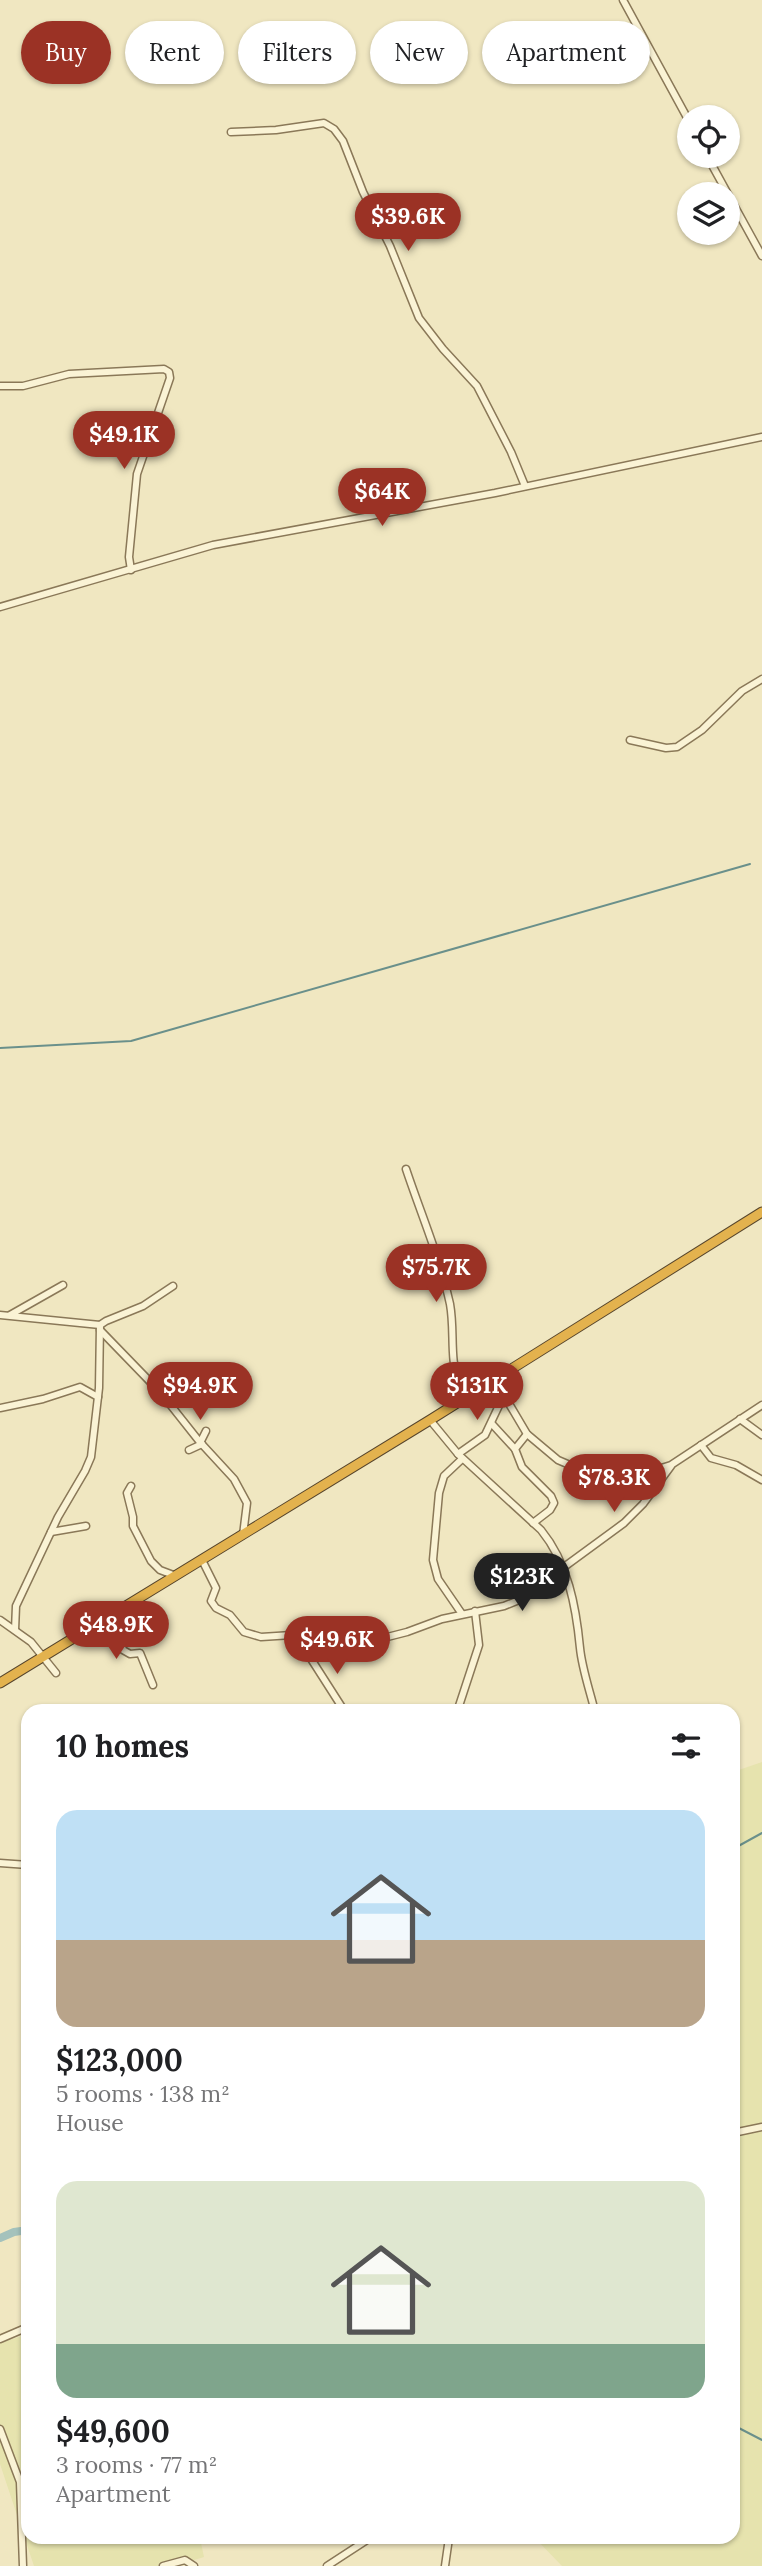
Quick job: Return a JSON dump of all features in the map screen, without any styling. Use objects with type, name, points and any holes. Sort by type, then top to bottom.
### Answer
[{"type":"highway","points":[[0,1682],[495,1380],[762,1212]]},
{"type":"street","points":[[622,0],[680,105]]},
{"type":"street","points":[[231,132],[275,130],[324,123],[329,124],[340,136],[363,192],[390,246],[415,309],[438,344],[477,386],[525,486]]},
{"type":"street","points":[[714,168],[762,256]]},
{"type":"street","points":[[0,386],[23,386],[69,374],[164,369],[169,372],[170,378],[137,474],[129,559],[131,570]]},
{"type":"street","points":[[0,607],[224,542],[339,523],[762,437]]},
{"type":"street","points":[[630,740],[666,748],[677,747],[702,730],[738,695],[762,679]]},
{"type":"street","points":[[406,1169],[445,1283],[452,1317],[452,1361],[459,1385],[464,1387],[480,1380],[495,1380],[527,1434],[558,1460],[572,1466],[617,1472],[658,1469],[671,1465],[762,1405]]},
{"type":"street","points":[[8,1317],[63,1285]]},
{"type":"street","points":[[15,1630],[16,1606],[91,1457],[98,1397],[100,1328],[106,1321],[143,1306],[173,1286]]},
{"type":"street","points":[[0,1315],[100,1328],[161,1393],[234,1479],[247,1503],[243,1535]]},
{"type":"street","points":[[0,1408],[43,1399],[80,1387],[98,1397]]},
{"type":"street","points":[[462,1614],[438,1579],[433,1560],[439,1493],[444,1476],[460,1457],[485,1435],[503,1397]]},
{"type":"street","points":[[740,1419],[762,1435]]},
{"type":"street","points":[[430,1420],[460,1457],[533,1523],[552,1545],[565,1568],[593,1704]]},
{"type":"street","points":[[492,1424],[515,1449],[522,1466],[553,1500],[553,1507],[533,1523]]},
{"type":"street","points":[[189,1450],[201,1443],[206,1431]]},
{"type":"street","points":[[515,1449],[527,1434]]},
{"type":"street","points":[[701,1445],[712,1458],[736,1465],[762,1480]]},
{"type":"street","points":[[306,1651],[356,1645],[407,1632],[442,1619],[504,1606],[519,1600],[636,1512],[671,1465]]},
{"type":"street","points":[[131,1486],[127,1493],[133,1526],[151,1561],[160,1570],[176,1576]]},
{"type":"street","points":[[51,1532],[86,1526]]},
{"type":"street","points":[[202,1560],[216,1588],[211,1596],[213,1604],[230,1615],[244,1632],[261,1637],[292,1635],[306,1651],[340,1704]]},
{"type":"street","points":[[460,1704],[479,1645],[475,1611]]},
{"type":"street","points":[[110,1617],[118,1630],[123,1650],[130,1654],[140,1653],[153,1685]]},
{"type":"street","points":[[0,1620],[31,1642],[56,1673]]},
{"type":"street","points":[[0,1863],[21,1864]]},
{"type":"street","points":[[740,2132],[762,2127]]},
{"type":"street","points":[[0,2339],[21,2330]]},
{"type":"street","points":[[0,2429],[20,2482],[21,2510]]},
{"type":"street","points":[[22,2544],[23,2566]]},
{"type":"street","points":[[327,2566],[356,2544]]},
{"type":"street","points":[[445,2566],[448,2544]]},
{"type":"street","points":[[163,2566],[185,2560],[194,2566]]},
{"type":"shaded area","points":[[762,1762],[762,2566],[562,2566],[541,2544],[740,2544],[740,1770]]},
{"type":"shaded area","points":[[21,2336],[21,2527],[0,2464],[0,2343]]},
{"type":"shaded area","points":[[27,2544],[201,2544],[204,2557],[175,2566],[34,2566]]},
{"type":"waterway","points":[[0,1048],[131,1041],[750,864]]},
{"type":"waterway","points":[[740,1845],[762,1833]]},
{"type":"waterway","points":[[0,2238],[21,2231]]},
{"type":"waterway","points":[[740,2429],[762,2440]]}]
